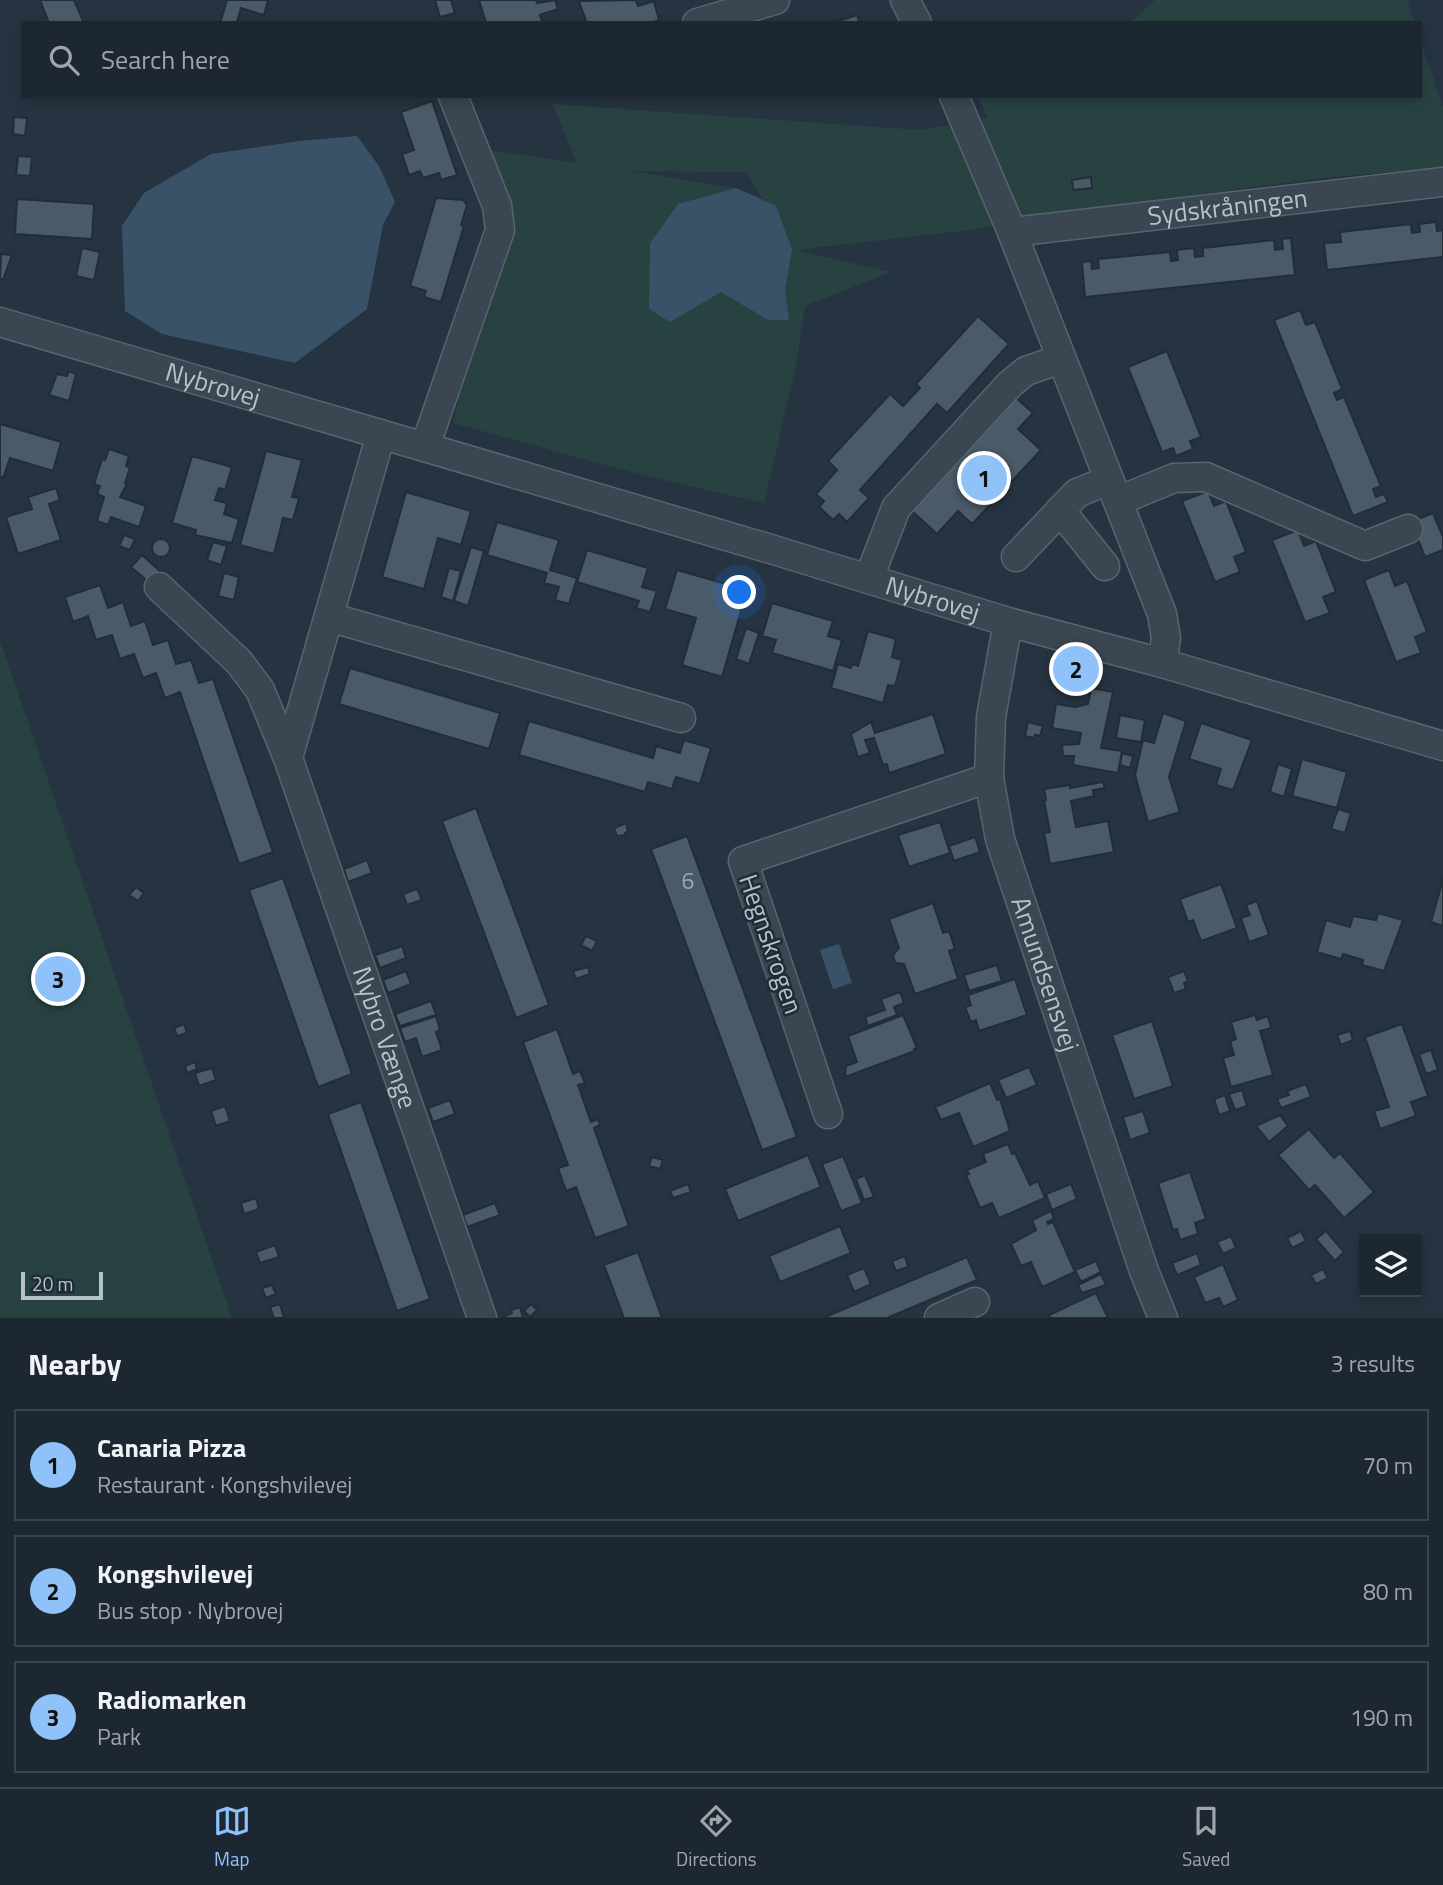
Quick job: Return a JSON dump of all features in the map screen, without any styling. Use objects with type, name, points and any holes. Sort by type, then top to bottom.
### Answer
[{"type":"street","points":[[704,21],[775,0]]},
{"type":"street","points":[[905,0],[916,21]]},
{"type":"street","points":[[425,447],[500,230],[496,206],[454,98]]},
{"type":"street","points":[[955,98],[1012,232],[1161,614],[1166,638],[1162,663]]},
{"type":"street","name":"Sydskråningen","points":[[1012,232],[1443,183]]},
{"type":"street","name":"Nybrovej","points":[[0,322],[869,578],[1008,622],[1162,663],[1443,746]]},
{"type":"street","points":[[869,578],[897,508],[1010,384],[1026,371],[1060,359]]},
{"type":"street","points":[[288,758],[381,434]]},
{"type":"street","points":[[1016,557],[1077,493],[1113,491],[1174,478],[1206,477],[1365,546],[1408,529]]},
{"type":"street","points":[[1060,510],[1105,566]]},
{"type":"street","name":"Nybro Vænge","points":[[159,587],[239,662],[260,690],[288,758],[482,1318]]},
{"type":"street","points":[[329,617],[681,718]]},
{"type":"street","name":"Amundsensvej","points":[[1008,622],[991,717],[989,778],[1000,839],[1143,1271],[1163,1318]]},
{"type":"street","name":"Hegnskrogen","points":[[828,1114],[743,861],[989,778]]},
{"type":"street","points":[[939,1318],[975,1302]]},
{"type":"green space","points":[[1155,0],[1407,0],[1414,21],[1131,21]]},
{"type":"green space","points":[[1422,45],[1443,107],[1443,168],[1320,178],[1030,217],[970,230],[795,250],[891,272],[805,306],[796,365],[764,503],[642,475],[453,423],[458,400],[512,241],[507,206],[490,150],[577,163],[553,104],[920,130],[988,118],[979,98],[1422,98]],"holes":[[[630,171],[747,172],[762,199],[736,188]]]},
{"type":"green space","points":[[0,640],[232,1318],[0,1318]]},
{"type":"water","points":[[357,136],[379,166],[395,202],[383,225],[367,309],[295,363],[162,334],[125,311],[122,226],[144,193],[211,154]]},
{"type":"water","points":[[736,188],[776,206],[792,249],[785,290],[789,320],[768,320],[721,292],[670,322],[649,309],[650,243],[678,204]]},
{"type":"water","points":[[839,944],[852,983],[833,989],[820,950]]},
{"type":"building","points":[[40,0],[74,0],[83,21],[48,21]]},
{"type":"building","points":[[227,0],[268,0],[264,15],[241,8],[237,21],[221,21]]},
{"type":"building","points":[[435,0],[451,0],[455,13],[440,17]]},
{"type":"building","points":[[479,0],[536,0],[537,3],[555,0],[558,9],[540,15],[542,21],[485,21]]},
{"type":"building","points":[[636,0],[638,6],[654,1],[659,20],[586,21],[579,1]]},
{"type":"building","points":[[857,15],[859,21],[838,21]]},
{"type":"building","points":[[432,101],[457,175],[441,180],[439,173],[423,178],[420,171],[409,175],[402,154],[414,150],[401,112]]},
{"type":"building","points":[[14,117],[27,118],[25,136],[13,134]]},
{"type":"building","points":[[18,156],[32,157],[30,176],[16,175]]},
{"type":"building","points":[[1091,177],[1092,188],[1073,190],[1072,180]]},
{"type":"building","points":[[436,198],[463,200],[467,205],[461,225],[464,226],[441,302],[424,297],[426,291],[410,286]]},
{"type":"building","points":[[17,199],[94,204],[92,239],[15,234]]},
{"type":"building","points":[[1436,222],[1437,231],[1443,230],[1443,257],[1327,270],[1324,243],[1341,242],[1340,232],[1411,224],[1412,233],[1420,232],[1419,224]]},
{"type":"building","points":[[1291,238],[1295,275],[1085,297],[1082,262],[1091,261],[1092,269],[1099,268],[1098,259],[1170,252],[1171,261],[1178,260],[1177,250],[1194,248],[1195,257],[1203,256],[1203,248],[1274,240],[1275,250],[1283,249],[1282,239]]},
{"type":"building","points":[[82,248],[100,252],[94,280],[76,276]]},
{"type":"building","points":[[1,254],[12,255],[3,280],[0,279]]},
{"type":"building","points":[[1300,310],[1306,325],[1315,322],[1342,389],[1334,393],[1337,400],[1344,397],[1381,486],[1373,489],[1376,497],[1384,494],[1388,502],[1353,516],[1274,320]]},
{"type":"building","points":[[978,316],[1009,344],[947,413],[937,404],[860,490],[869,498],[847,522],[839,514],[833,520],[819,507],[824,501],[816,494],[837,470],[828,461],[890,394],[903,406],[920,388],[916,384]]},
{"type":"building","points":[[1167,351],[1201,437],[1190,441],[1193,449],[1176,456],[1173,448],[1162,452],[1128,367]]},
{"type":"building","points":[[69,371],[76,374],[69,401],[49,395],[57,374],[67,376]]},
{"type":"building","points":[[1014,396],[1033,413],[1018,429],[1041,450],[972,524],[958,511],[937,534],[911,510]]},
{"type":"building","points":[[0,424],[61,442],[53,471],[10,458],[3,478],[0,477]]},
{"type":"building","points":[[109,449],[129,456],[126,466],[130,468],[125,483],[127,484],[120,497],[146,506],[139,527],[111,517],[108,525],[97,521],[104,497],[97,494],[100,486],[94,484],[102,459],[105,460]]},
{"type":"building","points":[[266,451],[302,460],[292,497],[299,498],[293,520],[283,518],[274,554],[240,545]]},
{"type":"building","points":[[192,456],[232,467],[225,490],[219,488],[215,500],[227,503],[224,514],[239,519],[232,543],[195,535],[196,530],[172,523]]},
{"type":"building","points":[[56,488],[60,500],[49,504],[61,540],[18,554],[6,517],[32,509],[28,497]]},
{"type":"building","points":[[1208,491],[1214,506],[1226,501],[1246,552],[1234,557],[1240,572],[1215,582],[1182,501]]},
{"type":"building","points":[[406,492],[471,511],[461,545],[438,538],[424,589],[382,577]]},
{"type":"building","points":[[1433,513],[1443,537],[1443,550],[1425,557],[1411,522]]},
{"type":"building","points":[[497,522],[559,540],[550,570],[577,578],[569,604],[555,600],[559,587],[544,583],[547,573],[487,555]]},
{"type":"building","points":[[1298,530],[1304,546],[1316,541],[1336,592],[1323,597],[1330,613],[1305,622],[1272,540]]},
{"type":"building","points":[[124,535],[135,539],[130,550],[119,546]]},
{"type":"building","points":[[161,539],[167,542],[170,548],[167,554],[161,557],[155,554],[152,548],[155,542]]},
{"type":"building","points":[[213,542],[227,546],[221,565],[207,560]]},
{"type":"building","points":[[471,547],[484,551],[468,606],[454,601]]},
{"type":"building","points":[[587,550],[648,568],[642,587],[657,591],[650,612],[636,608],[639,601],[577,582]]},
{"type":"building","points":[[142,555],[160,571],[150,583],[131,567]]},
{"type":"building","points":[[449,568],[461,571],[453,601],[441,597]]},
{"type":"building","points":[[677,570],[747,590],[722,677],[682,665],[696,618],[665,609]]},
{"type":"building","points":[[1389,570],[1395,586],[1407,581],[1427,632],[1415,637],[1421,653],[1396,662],[1364,580]]},
{"type":"building","points":[[224,573],[239,577],[234,600],[218,596]]},
{"type":"building","points":[[100,585],[108,608],[123,602],[131,626],[145,621],[153,645],[168,640],[176,664],[191,660],[199,683],[213,679],[273,852],[239,864],[180,692],[165,698],[156,673],[143,678],[134,654],[120,659],[112,635],[96,640],[88,616],[73,622],[65,597]]},
{"type":"building","points":[[772,603],[833,621],[828,636],[842,640],[833,671],[772,653],[776,640],[762,636]]},
{"type":"building","points":[[746,628],[759,633],[749,664],[736,659]]},
{"type":"building","points":[[868,631],[896,639],[892,657],[902,660],[895,686],[888,685],[883,703],[831,688],[838,664],[851,668],[852,664],[858,666]]},
{"type":"building","points":[[350,668],[500,713],[489,749],[339,704]]},
{"type":"building","points":[[1091,688],[1113,692],[1101,748],[1122,751],[1118,773],[1073,765],[1074,756],[1063,756],[1062,745],[1079,744],[1081,733],[1052,728],[1056,704],[1075,707],[1088,704]]},
{"type":"building","points":[[1163,713],[1186,721],[1169,777],[1180,812],[1148,822],[1135,775],[1143,740],[1154,743]]},
{"type":"building","points":[[933,714],[946,754],[889,773],[887,764],[883,765],[874,738],[865,740],[870,753],[858,757],[851,734],[871,722],[875,733]]},
{"type":"building","points":[[1120,715],[1145,720],[1141,742],[1116,738]]},
{"type":"building","points":[[529,721],[653,758],[656,746],[680,753],[684,740],[711,748],[700,784],[676,777],[672,789],[648,782],[645,792],[519,755]]},
{"type":"building","points":[[1028,722],[1043,726],[1040,736],[1025,736]]},
{"type":"building","points":[[1201,723],[1252,740],[1233,790],[1216,785],[1221,769],[1189,759]]},
{"type":"building","points":[[1122,753],[1133,756],[1130,768],[1120,765]]},
{"type":"building","points":[[1302,759],[1347,772],[1337,808],[1292,796]]},
{"type":"building","points":[[1278,764],[1292,769],[1284,797],[1270,792]]},
{"type":"building","points":[[1103,782],[1105,788],[1093,790],[1094,796],[1071,801],[1076,827],[1108,821],[1114,852],[1050,864],[1044,833],[1050,832],[1044,789]]},
{"type":"building","points":[[476,808],[549,1005],[516,1018],[442,821]]},
{"type":"building","points":[[1338,809],[1351,813],[1345,833],[1331,829]]},
{"type":"building","points":[[940,822],[950,853],[909,867],[898,835]]},
{"type":"building","points":[[626,823],[626,835],[617,836],[614,828]]},
{"type":"building","points":[[687,836],[797,1137],[762,1150],[651,849]]},
{"type":"building","points":[[975,837],[980,852],[954,861],[949,846]]},
{"type":"building","points":[[367,860],[372,873],[348,882],[344,869]]},
{"type":"building","points":[[283,878],[352,1074],[318,1087],[249,890]]},
{"type":"building","points":[[1443,879],[1443,926],[1431,922]]},
{"type":"building","points":[[1221,884],[1237,928],[1201,941],[1193,920],[1188,922],[1180,899]]},
{"type":"building","points":[[136,887],[144,893],[138,901],[129,895]]},
{"type":"building","points":[[417,889],[422,900],[407,905],[403,894]]},
{"type":"building","points":[[1257,901],[1269,935],[1249,942],[1241,918],[1250,915],[1246,905]]},
{"type":"building","points":[[933,903],[943,933],[949,931],[955,949],[949,951],[958,979],[915,994],[904,964],[895,963],[893,955],[899,948],[889,919]]},
{"type":"building","points":[[1378,913],[1403,920],[1384,971],[1362,965],[1363,960],[1343,954],[1341,959],[1317,952],[1326,920],[1350,927],[1353,916],[1376,920]]},
{"type":"building","points":[[586,936],[597,941],[592,951],[581,945]]},
{"type":"building","points":[[402,946],[406,958],[380,968],[375,955]]},
{"type":"building","points":[[997,965],[1002,981],[969,991],[964,975]]},
{"type":"building","points":[[588,967],[590,974],[576,979],[573,971]]},
{"type":"building","points":[[406,971],[411,984],[388,993],[383,980]]},
{"type":"building","points":[[1184,971],[1188,981],[1184,983],[1186,989],[1174,993],[1168,977]]},
{"type":"building","points":[[1015,979],[1027,1015],[979,1031],[976,1020],[971,1022],[965,1007],[971,1005],[968,995]]},
{"type":"building","points":[[900,992],[904,1003],[894,1007],[897,1015],[868,1026],[865,1017],[885,1010],[881,999]]},
{"type":"building","points":[[431,1001],[436,1015],[400,1026],[395,1014]]},
{"type":"building","points":[[903,1015],[917,1048],[915,1051],[845,1077],[846,1066],[857,1062],[848,1036]]},
{"type":"building","points":[[1255,1015],[1257,1020],[1268,1016],[1271,1028],[1260,1031],[1273,1075],[1231,1087],[1223,1058],[1234,1055],[1230,1041],[1236,1039],[1231,1022]]},
{"type":"building","points":[[436,1016],[440,1030],[436,1032],[442,1050],[422,1057],[416,1038],[405,1042],[400,1028]]},
{"type":"building","points":[[1152,1021],[1173,1086],[1134,1099],[1112,1035]]},
{"type":"building","points":[[184,1024],[187,1033],[177,1036],[174,1028]]},
{"type":"building","points":[[1402,1024],[1428,1096],[1411,1102],[1416,1116],[1380,1129],[1374,1111],[1389,1107],[1365,1037]]},
{"type":"building","points":[[557,1029],[573,1074],[580,1071],[585,1083],[578,1085],[591,1122],[598,1119],[600,1125],[594,1128],[629,1226],[595,1238],[576,1187],[566,1191],[558,1168],[568,1165],[523,1042]]},
{"type":"building","points":[[1350,1031],[1353,1040],[1341,1045],[1337,1035]]},
{"type":"building","points":[[1431,1050],[1438,1070],[1426,1074],[1419,1054]]},
{"type":"building","points":[[195,1062],[197,1069],[187,1073],[185,1066]]},
{"type":"building","points":[[1029,1067],[1037,1085],[1006,1098],[998,1080]]},
{"type":"building","points":[[212,1068],[216,1080],[199,1086],[195,1073]]},
{"type":"building","points":[[990,1083],[997,1100],[1000,1099],[1010,1131],[973,1147],[959,1113],[941,1120],[935,1107]]},
{"type":"building","points":[[1306,1084],[1311,1097],[1281,1108],[1277,1099],[1289,1095],[1287,1091]]},
{"type":"building","points":[[1242,1090],[1247,1106],[1235,1110],[1229,1094]]},
{"type":"building","points":[[1225,1095],[1230,1111],[1219,1115],[1214,1099]]},
{"type":"building","points":[[450,1100],[455,1114],[433,1122],[428,1108]]},
{"type":"building","points":[[361,1102],[430,1299],[397,1311],[328,1114]]},
{"type":"building","points":[[225,1106],[230,1121],[216,1126],[211,1111]]},
{"type":"building","points":[[1143,1111],[1150,1133],[1130,1140],[1123,1117]]},
{"type":"building","points":[[1280,1115],[1288,1126],[1269,1142],[1256,1126]]},
{"type":"building","points":[[1309,1129],[1334,1158],[1340,1153],[1374,1192],[1344,1218],[1315,1185],[1309,1190],[1278,1155]]},
{"type":"building","points":[[1008,1144],[1030,1185],[1038,1181],[1045,1198],[999,1218],[992,1203],[980,1208],[966,1175],[969,1174],[967,1170],[986,1162],[983,1154]]},
{"type":"building","points":[[808,1155],[821,1187],[738,1221],[725,1189]]},
{"type":"building","points":[[843,1156],[862,1203],[841,1211],[822,1164]]},
{"type":"building","points":[[652,1157],[663,1160],[660,1169],[649,1166]]},
{"type":"building","points":[[1190,1172],[1206,1219],[1195,1223],[1198,1234],[1180,1240],[1177,1229],[1173,1230],[1158,1183]]},
{"type":"building","points":[[865,1175],[874,1197],[864,1200],[856,1179]]},
{"type":"building","points":[[688,1184],[691,1192],[673,1198],[670,1191]]},
{"type":"building","points":[[1071,1184],[1077,1199],[1052,1210],[1046,1194]]},
{"type":"building","points":[[256,1198],[259,1209],[244,1214],[241,1203]]},
{"type":"building","points":[[495,1203],[500,1215],[467,1227],[463,1215]]},
{"type":"building","points":[[1051,1211],[1054,1219],[1047,1222],[1053,1222],[1075,1272],[1042,1287],[1031,1262],[1021,1266],[1011,1244],[1036,1230],[1032,1220]]},
{"type":"building","points":[[840,1226],[851,1253],[780,1282],[769,1256]]},
{"type":"building","points":[[1301,1231],[1306,1241],[1292,1248],[1287,1238]]},
{"type":"building","points":[[1326,1231],[1344,1252],[1335,1261],[1316,1239]]},
{"type":"building","points":[[1231,1236],[1236,1248],[1223,1254],[1217,1242]]},
{"type":"building","points":[[275,1245],[279,1257],[260,1263],[256,1252]]},
{"type":"building","points":[[638,1252],[662,1318],[624,1318],[604,1265]]},
{"type":"building","points":[[1197,1253],[1201,1265],[1177,1275],[1172,1263]]},
{"type":"building","points":[[905,1256],[908,1267],[896,1271],[892,1261]]},
{"type":"building","points":[[967,1257],[977,1280],[887,1318],[823,1318]]},
{"type":"building","points":[[1096,1261],[1101,1272],[1081,1282],[1075,1270]]},
{"type":"building","points":[[1223,1264],[1238,1300],[1223,1307],[1219,1298],[1205,1303],[1194,1277]]},
{"type":"building","points":[[864,1268],[871,1284],[854,1292],[847,1275]]},
{"type":"building","points":[[1323,1269],[1328,1278],[1316,1284],[1311,1275]]},
{"type":"building","points":[[1101,1274],[1106,1285],[1082,1293],[1078,1285]]},
{"type":"building","points":[[272,1285],[276,1294],[266,1298],[262,1288]]},
{"type":"building","points":[[1096,1293],[1108,1318],[1051,1318],[1049,1315]]},
{"type":"building","points":[[280,1304],[284,1318],[274,1318],[270,1307]]},
{"type":"building","points":[[531,1304],[537,1310],[530,1317],[524,1311]]},
{"type":"building","points":[[520,1307],[523,1318],[501,1318],[512,1313],[511,1310]]},
{"type":"place","name":"Canaria Pizza","points":[[984,478]]},
{"type":"place","name":"Kongshvilevej","points":[[1076,669]]},
{"type":"place","name":"Radiomarken","points":[[58,979]]}]
